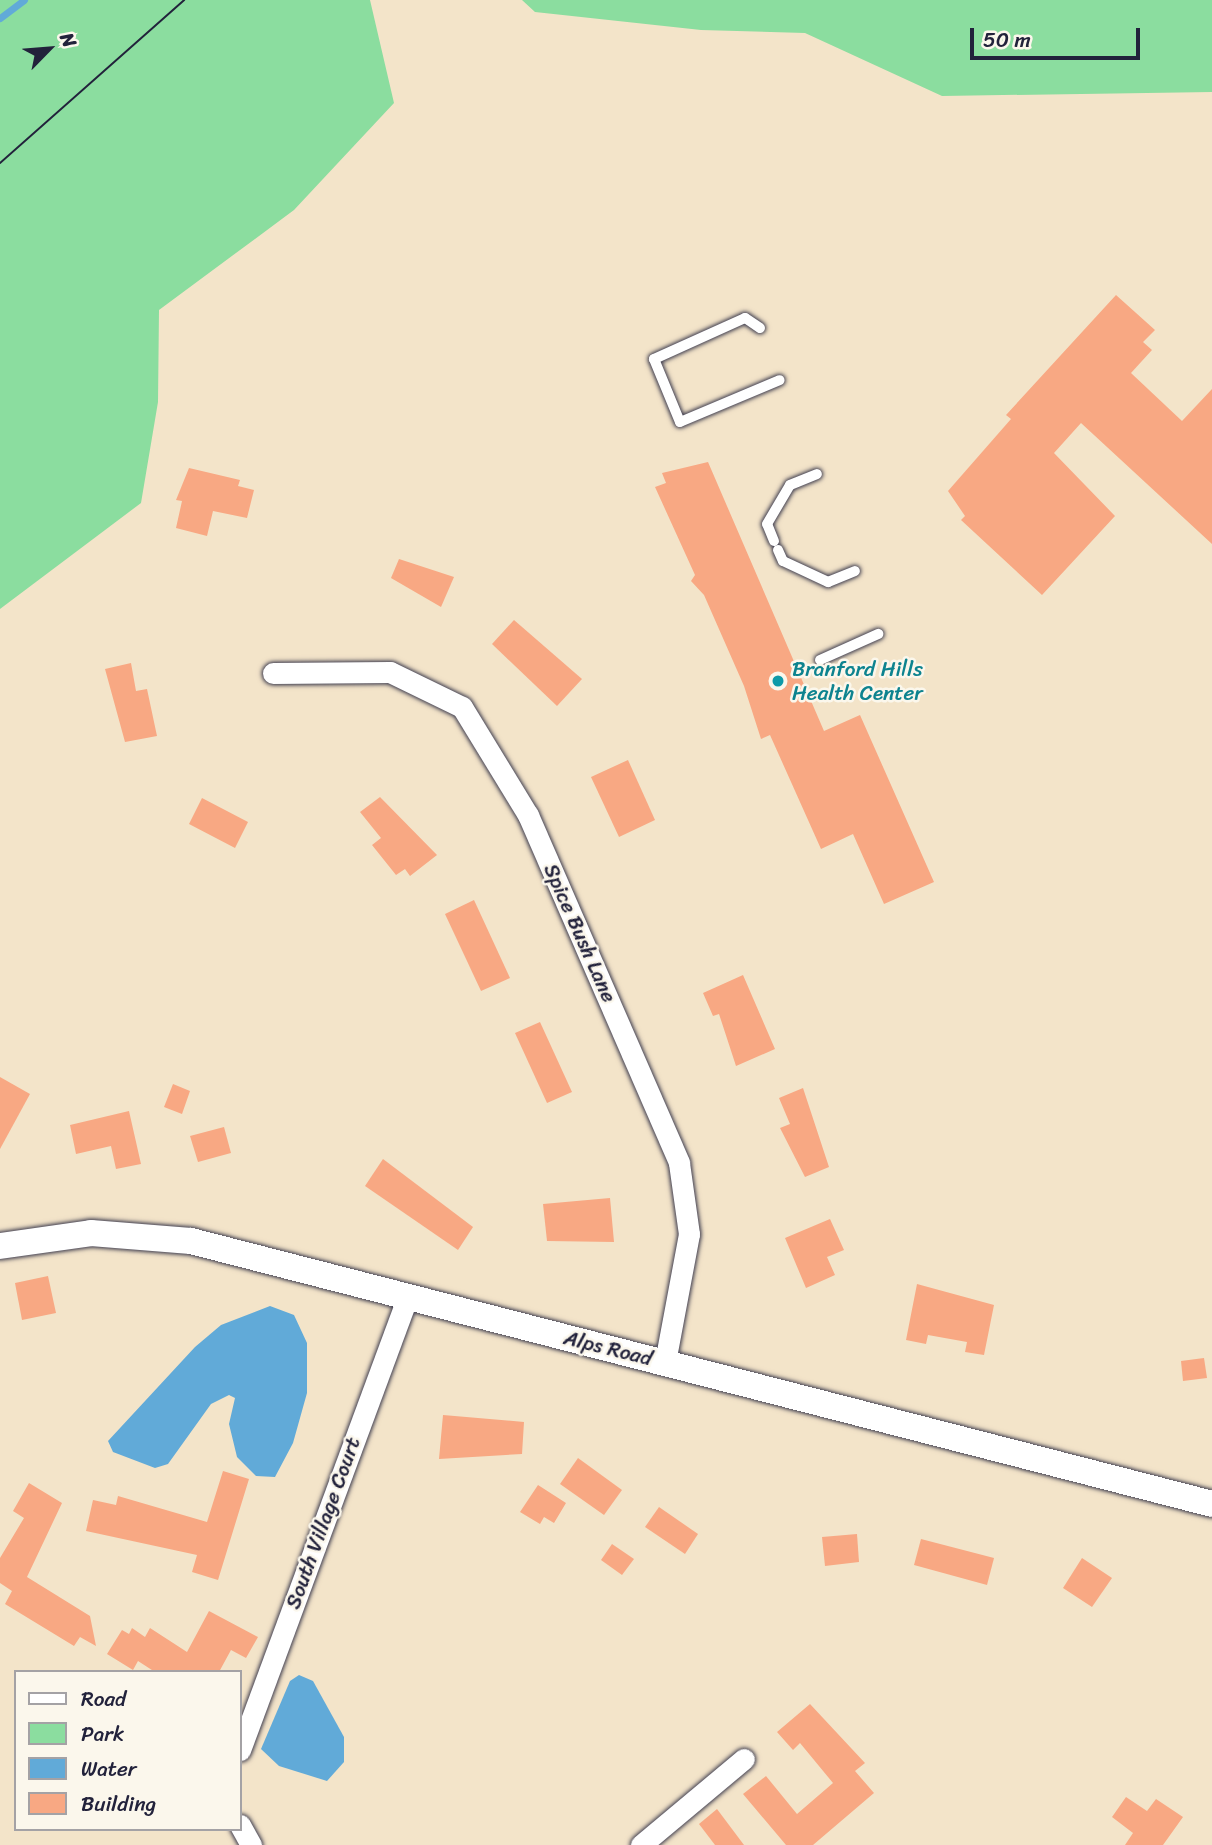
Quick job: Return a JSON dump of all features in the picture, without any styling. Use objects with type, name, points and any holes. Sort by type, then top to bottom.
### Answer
[{"type":"street","name":"Spice Bush Lane","points":[[273,673],[390,672],[462,707],[528,815],[679,1163],[689,1234],[665,1362]]},
{"type":"street","name":"Alps Road","points":[[0,1246],[131,1233],[191,1241],[1212,1504]]},
{"type":"street","name":"South Village Court","points":[[242,1745],[408,1296]]},
{"type":"street","points":[[640,1845],[744,1759]]},
{"type":"street","points":[[242,1829],[251,1845]]},
{"type":"lane","points":[[760,328],[744,318],[654,359],[680,422],[780,380]]},
{"type":"lane","points":[[817,474],[790,485],[767,524],[783,561],[828,582],[855,571]]},
{"type":"lane","points":[[820,660],[878,634]]},
{"type":"green space","points":[[0,0],[370,0],[394,103],[294,210],[159,310],[158,402],[141,503],[0,609]]},
{"type":"green space","points":[[522,0],[1212,0],[1212,92],[942,96],[805,33],[701,30],[535,12]]},
{"type":"water","points":[[270,1306],[294,1315],[307,1343],[307,1393],[293,1443],[275,1477],[256,1476],[237,1457],[229,1424],[235,1398],[229,1395],[211,1404],[168,1464],[155,1468],[113,1452],[108,1441],[195,1347],[221,1325]]},
{"type":"water","points":[[299,1675],[313,1681],[344,1737],[344,1762],[327,1781],[279,1766],[261,1749],[290,1681]]},
{"type":"building","points":[[1116,295],[1155,330],[1143,342],[1152,350],[1131,373],[1182,421],[1212,389],[1212,544],[1081,423],[1054,453],[1115,516],[1042,595],[961,520],[965,516],[948,491],[1011,419],[1006,415]]},
{"type":"building","name":"Branford Hills Health Center","points":[[708,462],[824,731],[860,715],[934,882],[884,904],[853,834],[821,849],[770,735],[761,739],[744,686],[704,595],[691,581],[695,575],[655,487],[666,483],[662,473]]},
{"type":"building","points":[[189,468],[240,480],[238,486],[254,490],[247,518],[213,511],[207,536],[176,528],[182,501],[176,500]]},
{"type":"building","points":[[399,559],[454,577],[441,607],[391,578]]},
{"type":"building","points":[[514,620],[582,679],[557,706],[492,644]]},
{"type":"building","points":[[131,663],[136,691],[147,689],[157,736],[125,742],[105,669]]},
{"type":"building","points":[[628,760],[655,820],[619,837],[591,777]]},
{"type":"building","points":[[380,797],[437,855],[410,876],[405,869],[396,875],[372,845],[381,838],[360,812]]},
{"type":"building","points":[[202,798],[248,822],[235,848],[189,824]]},
{"type":"building","points":[[474,900],[510,978],[481,991],[445,914]]},
{"type":"building","points":[[743,975],[775,1049],[736,1066],[719,1014],[713,1016],[703,993]]},
{"type":"building","points":[[540,1022],[572,1092],[547,1103],[515,1033]]},
{"type":"building","points":[[0,1077],[30,1094],[0,1149]]},
{"type":"building","points":[[173,1084],[190,1091],[182,1114],[164,1107]]},
{"type":"building","points":[[803,1088],[829,1167],[805,1177],[780,1128],[790,1124],[779,1098]]},
{"type":"building","points":[[129,1111],[141,1164],[116,1169],[111,1146],[76,1154],[70,1125]]},
{"type":"building","points":[[224,1127],[231,1153],[198,1162],[190,1136]]},
{"type":"building","points":[[383,1159],[473,1227],[458,1250],[365,1186]]},
{"type":"building","points":[[610,1198],[614,1242],[547,1241],[543,1204]]},
{"type":"building","points":[[830,1219],[844,1250],[827,1257],[835,1275],[806,1288],[785,1238]]},
{"type":"building","points":[[48,1276],[56,1313],[22,1320],[15,1283]]},
{"type":"building","points":[[917,1284],[994,1305],[984,1355],[965,1352],[967,1342],[928,1335],[926,1344],[906,1340]]},
{"type":"building","points":[[1204,1358],[1207,1378],[1183,1381],[1181,1361]]},
{"type":"building","points":[[443,1415],[524,1422],[522,1454],[439,1459]]},
{"type":"building","points":[[578,1458],[622,1490],[604,1515],[560,1484]]},
{"type":"building","points":[[223,1471],[249,1479],[218,1580],[192,1572],[197,1555],[86,1531],[93,1500],[116,1505],[118,1496],[207,1522]]},
{"type":"building","points":[[29,1483],[62,1503],[27,1577],[90,1616],[96,1646],[80,1637],[74,1646],[5,1604],[12,1591],[0,1583],[0,1558],[24,1518],[13,1511]]},
{"type":"building","points":[[538,1485],[566,1503],[554,1523],[544,1517],[540,1524],[520,1512]]},
{"type":"building","points":[[659,1507],[698,1534],[685,1554],[645,1527]]},
{"type":"building","points":[[857,1534],[859,1562],[825,1566],[822,1537]]},
{"type":"building","points":[[921,1539],[994,1558],[987,1585],[914,1565]]},
{"type":"building","points":[[612,1544],[634,1559],[622,1575],[601,1560]]},
{"type":"building","points":[[1082,1558],[1112,1578],[1092,1607],[1063,1588]]},
{"type":"building","points":[[209,1611],[258,1637],[246,1658],[231,1650],[220,1670],[152,1670],[138,1661],[133,1670],[107,1654],[122,1630],[129,1634],[132,1628],[145,1637],[150,1628],[187,1652]]},
{"type":"building","points":[[810,1704],[865,1763],[855,1771],[874,1793],[813,1845],[786,1845],[743,1794],[766,1776],[797,1814],[833,1783],[800,1743],[793,1750],[777,1732]]},
{"type":"building","points":[[1126,1797],[1147,1811],[1156,1799],[1183,1817],[1163,1845],[1125,1845],[1133,1833],[1112,1817]]},
{"type":"building","points":[[717,1809],[744,1845],[715,1845],[699,1824]]},
{"type":"waterway","points":[[0,18],[24,0]]},
{"type":"tram line","points":[[0,163],[184,0]]},
{"type":"place","name":"Branford Hills Health Center","points":[[778,681]]}]
